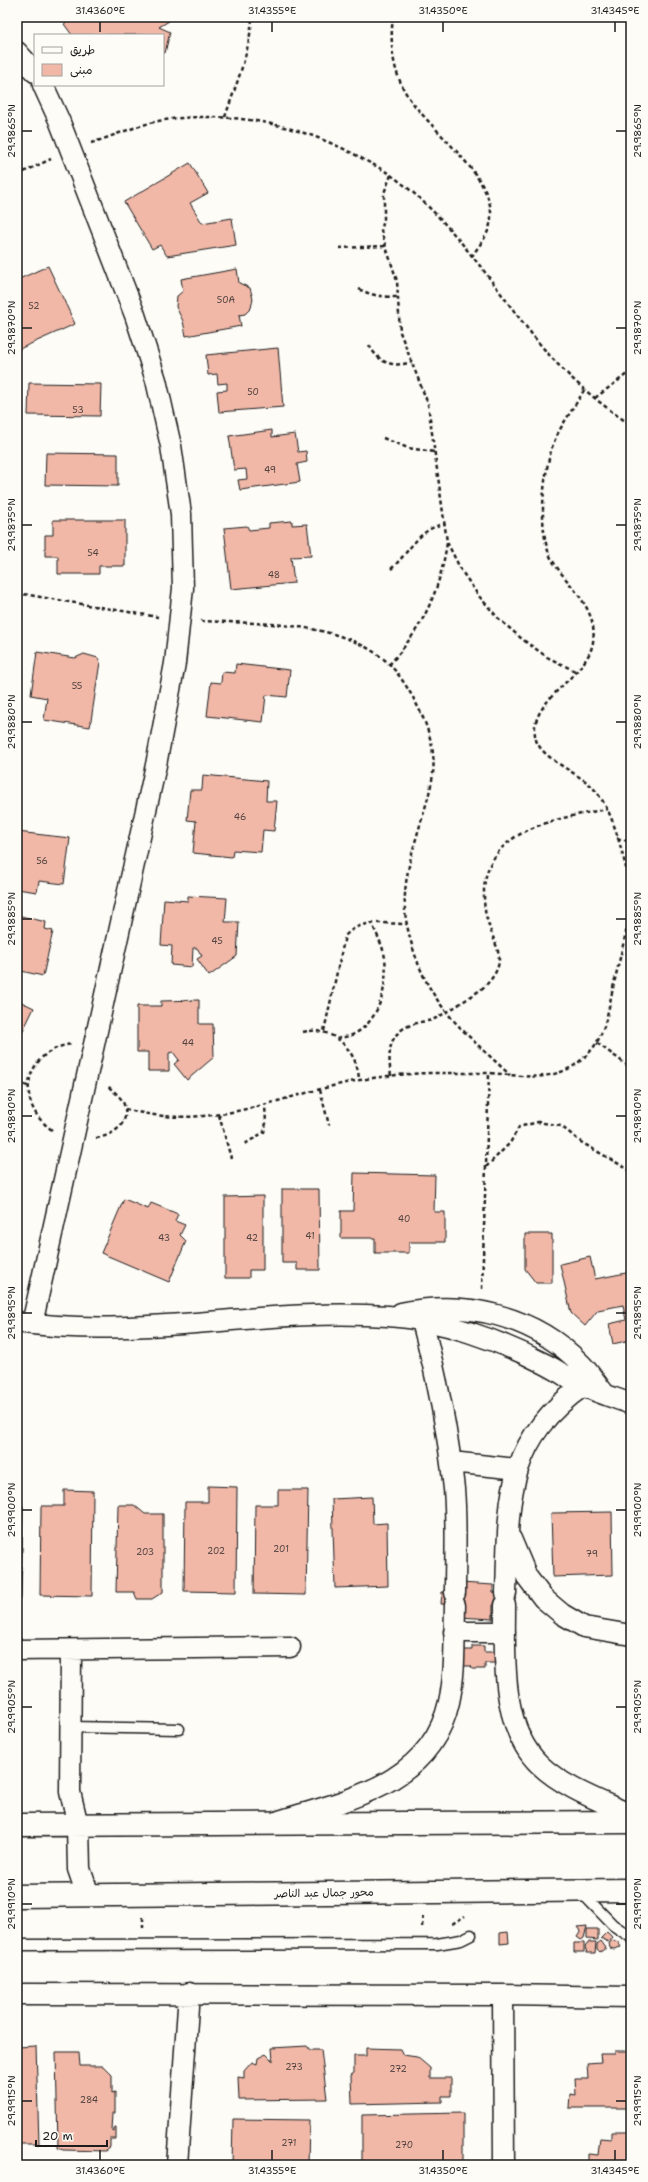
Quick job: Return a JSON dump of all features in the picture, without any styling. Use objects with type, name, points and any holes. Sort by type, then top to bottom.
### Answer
[{"type":"main road","points":[[17,1825],[631,1822]]},
{"type":"main road","points":[[78,1824],[79,1869],[88,1895]]},
{"type":"main road","name":"محور جمال عبد الناصر","points":[[17,1896],[631,1890]]},
{"type":"street","points":[[17,52],[34,71]]},
{"type":"street","points":[[43,86],[71,150],[135,315],[161,402],[171,446],[181,514],[183,588],[175,663],[156,765],[24,1323],[82,1328],[145,1328],[268,1318],[388,1316],[422,1321],[465,1332],[506,1346],[545,1364],[583,1386],[631,1404]]},
{"type":"street","points":[[388,1316],[419,1309],[450,1307],[481,1310],[517,1321],[551,1339],[581,1364],[605,1394]]},
{"type":"street","points":[[272,1823],[361,1796],[380,1787],[401,1774],[426,1751],[440,1730],[449,1703],[454,1632],[455,1517],[450,1462],[439,1391],[422,1321]]},
{"type":"street","points":[[583,1386],[568,1396],[543,1422],[532,1436],[517,1469],[508,1532],[505,1632],[508,1700],[518,1736],[528,1752],[540,1766],[555,1777],[631,1815]]},
{"type":"street","points":[[450,1462],[517,1469]]},
{"type":"street","points":[[508,1532],[527,1577],[543,1598],[562,1614],[584,1627],[631,1635]]},
{"type":"street","points":[[454,1632],[505,1632]]},
{"type":"street","points":[[17,1650],[290,1647]]},
{"type":"street","points":[[72,1650],[70,1792],[78,1824]]},
{"type":"street","points":[[177,2165],[189,1993]]},
{"type":"street","points":[[17,1994],[189,1993],[631,1997]]},
{"type":"street","points":[[503,1995],[504,2165]]},
{"type":"lane","points":[[72,1727],[179,1729]]},
{"type":"lane","points":[[579,1891],[614,1925],[631,1937]]},
{"type":"lane","points":[[17,1945],[422,1944],[450,1942],[472,1935]]},
{"type":"path","points":[[225,117],[242,64],[251,30],[252,17]]},
{"type":"path","points":[[393,17],[391,38],[394,64],[404,88],[419,110],[465,161],[490,200],[490,227],[472,256]]},
{"type":"path","points":[[17,175],[71,150],[162,120],[225,117],[259,121],[311,134],[339,146],[391,175],[414,194],[444,223],[472,256],[540,344],[584,390],[631,425]]},
{"type":"path","points":[[391,175],[384,193],[384,220],[381,227],[385,246],[397,281],[400,332],[428,404],[447,542],[461,570],[478,595],[499,619],[522,639],[541,652],[575,671]]},
{"type":"path","points":[[339,248],[385,246]]},
{"type":"path","points":[[359,289],[369,294],[382,297],[399,297]]},
{"type":"path","points":[[369,345],[374,354],[381,360],[390,364],[400,365],[412,362]]},
{"type":"path","points":[[595,398],[631,371]]},
{"type":"path","points":[[584,390],[554,442],[544,483],[543,506],[546,546],[551,557],[575,589],[592,619],[593,642],[581,666],[575,671],[537,716],[535,728],[537,741],[544,751],[590,784],[608,809],[631,886]]},
{"type":"path","points":[[383,438],[408,448],[434,452]]},
{"type":"path","points":[[390,569],[400,561],[423,533],[436,526],[444,524]]},
{"type":"path","points":[[389,666],[408,645],[423,621],[435,596],[443,569],[447,542]]},
{"type":"path","points":[[17,593],[180,620],[285,625],[321,630],[355,642],[386,661],[410,690],[429,727],[433,752],[432,784],[414,844],[406,883],[407,924],[417,962],[429,988],[444,1012],[510,1075]]},
{"type":"path","points":[[391,1076],[388,1058],[393,1040],[408,1026],[435,1019],[484,988],[494,977],[499,963],[499,948],[486,918],[484,897],[485,876],[494,855],[509,840],[529,830],[566,817],[608,809]]},
{"type":"path","points":[[617,838],[631,842]]},
{"type":"path","points":[[125,1109],[148,1115],[178,1118],[219,1115],[265,1105],[359,1080],[391,1076],[434,1073],[489,1073],[532,1078],[555,1074],[575,1064],[597,1043],[610,1003],[631,908]]},
{"type":"path","points":[[324,1031],[344,936],[352,928],[361,924],[407,924]]},
{"type":"path","points":[[337,1039],[354,1034],[368,1024],[378,1009],[385,977],[385,958],[380,940],[372,924]]},
{"type":"path","points":[[303,1032],[324,1031],[337,1039],[355,1059],[359,1080]]},
{"type":"path","points":[[597,1043],[631,1068]]},
{"type":"path","points":[[481,1310],[489,1073]]},
{"type":"path","points":[[17,1083],[28,1086]]},
{"type":"path","points":[[320,1090],[329,1125]]},
{"type":"path","points":[[245,1144],[264,1132],[266,1123],[265,1105]]},
{"type":"path","points":[[219,1115],[231,1158]]},
{"type":"path","points":[[486,1167],[506,1147],[519,1127],[538,1122],[561,1126],[581,1142],[631,1171]]},
{"type":"path","points":[[422,1944],[423,1892]]},
{"type":"building","points":[[74,17],[167,17],[169,21],[159,27],[170,32],[165,53],[164,34],[71,34],[64,24]]},
{"type":"building","points":[[190,163],[208,193],[190,203],[202,223],[232,218],[236,245],[167,256],[160,245],[152,249],[124,202]]},
{"type":"building","points":[[48,266],[75,324],[17,350],[17,280]]},
{"type":"building","points":[[237,269],[239,283],[250,288],[253,299],[251,308],[245,314],[239,315],[241,326],[186,336],[183,321],[176,307],[177,296],[183,291],[181,279]]},
{"type":"building","points":[[278,348],[283,407],[219,412],[217,391],[227,390],[227,383],[218,384],[217,374],[208,375],[206,355]]},
{"type":"building","points":[[29,383],[101,384],[100,416],[28,415]]},
{"type":"building","points":[[272,430],[272,437],[295,434],[298,452],[306,451],[307,462],[297,464],[300,482],[240,490],[238,480],[247,479],[246,469],[234,470],[229,436]]},
{"type":"building","points":[[46,453],[118,454],[118,486],[45,485]]},
{"type":"building","points":[[53,520],[125,520],[125,566],[99,566],[99,574],[58,574],[58,556],[45,556],[45,535],[53,535]]},
{"type":"building","points":[[292,521],[292,525],[307,524],[311,556],[291,557],[294,583],[231,589],[224,528],[247,526],[249,530],[269,528],[269,523]]},
{"type":"building","points":[[37,652],[75,658],[84,654],[98,658],[100,662],[90,727],[44,720],[47,698],[31,695]]},
{"type":"building","points":[[236,664],[290,670],[287,697],[266,695],[263,722],[207,716],[211,682],[221,683],[222,672],[235,673]]},
{"type":"building","points":[[203,775],[267,781],[266,801],[277,801],[274,831],[263,830],[261,852],[233,850],[232,857],[193,853],[196,821],[187,820],[190,790],[202,790]]},
{"type":"building","points":[[17,832],[70,838],[64,884],[39,881],[37,892],[17,889]]},
{"type":"building","points":[[188,896],[227,898],[225,922],[239,922],[237,956],[209,976],[197,959],[202,956],[197,948],[193,948],[192,967],[171,965],[172,946],[161,945],[164,899],[188,901]]},
{"type":"building","points":[[17,915],[46,922],[45,929],[53,931],[43,976],[17,970]]},
{"type":"building","points":[[17,1000],[34,1008],[17,1043]]},
{"type":"building","points":[[199,1000],[199,1024],[213,1024],[214,1057],[187,1080],[174,1064],[179,1060],[173,1052],[169,1053],[169,1071],[148,1071],[148,1052],[137,1052],[137,1006],[161,1006],[161,1001]]},
{"type":"building","points":[[354,1173],[435,1175],[434,1212],[445,1212],[445,1242],[409,1242],[409,1253],[375,1253],[375,1238],[341,1238],[341,1211],[353,1211]]},
{"type":"building","points":[[282,1189],[319,1189],[320,1270],[297,1270],[297,1263],[282,1263]]},
{"type":"building","points":[[263,1196],[263,1270],[249,1270],[249,1278],[225,1278],[225,1197]]},
{"type":"building","points":[[124,1199],[148,1209],[151,1203],[178,1214],[175,1221],[185,1225],[180,1235],[186,1241],[169,1282],[101,1253]]},
{"type":"building","points":[[525,1234],[552,1234],[552,1283],[536,1283],[525,1269]]},
{"type":"building","points":[[590,1257],[595,1279],[631,1272],[630,1340],[613,1344],[609,1324],[626,1320],[623,1305],[598,1310],[585,1326],[571,1313],[560,1264]]},
{"type":"building","points":[[208,1486],[237,1487],[236,1592],[184,1591],[185,1502],[208,1502]]},
{"type":"building","points":[[64,1490],[93,1491],[92,1596],[40,1595],[41,1506],[64,1506]]},
{"type":"building","points":[[278,1490],[308,1490],[306,1595],[254,1594],[255,1505],[278,1505]]},
{"type":"building","points":[[372,1497],[373,1524],[387,1523],[388,1586],[335,1588],[332,1499]]},
{"type":"building","points":[[118,1505],[134,1505],[145,1514],[163,1514],[163,1592],[152,1599],[137,1599],[134,1592],[116,1592]]},
{"type":"building","points":[[17,1506],[23,1506],[21,1598],[17,1598]]},
{"type":"building","points":[[612,1512],[613,1575],[553,1577],[551,1513]]},
{"type":"building","points":[[460,1583],[493,1585],[493,1592],[511,1594],[510,1606],[493,1605],[493,1619],[459,1617],[460,1605],[441,1604],[442,1592],[459,1594]]},
{"type":"building","points":[[472,1646],[484,1646],[484,1652],[496,1652],[496,1663],[485,1663],[485,1669],[472,1669],[471,1666],[461,1666],[461,1650],[472,1650]]},
{"type":"building","points":[[587,1926],[584,1938],[581,1940],[577,1937],[581,1931],[578,1927]]},
{"type":"building","points":[[587,1929],[598,1929],[598,1940],[587,1939]]},
{"type":"building","points":[[508,1932],[509,1943],[500,1944],[500,1933]]},
{"type":"building","points":[[607,1932],[612,1937],[608,1942],[601,1938]]},
{"type":"building","points":[[613,1940],[618,1942],[621,1947],[614,1949],[610,1948],[609,1943]]},
{"type":"building","points":[[601,1941],[606,1948],[600,1952],[597,1949],[597,1944]]},
{"type":"building","points":[[589,1942],[596,1942],[595,1953],[587,1953],[585,1947]]},
{"type":"building","points":[[574,1943],[584,1943],[584,1952],[574,1952]]},
{"type":"building","points":[[36,2046],[39,2144],[17,2144],[17,2047]]},
{"type":"building","points":[[307,2046],[310,2050],[321,2050],[327,2099],[239,2100],[238,2077],[244,2078],[244,2071],[252,2062],[257,2064],[258,2058],[266,2054],[273,2061],[272,2048]]},
{"type":"building","points":[[366,2048],[400,2049],[403,2055],[417,2057],[430,2068],[430,2078],[451,2078],[451,2096],[442,2096],[442,2102],[352,2104],[351,2075],[354,2073],[354,2056],[366,2056]]},
{"type":"building","points":[[615,2051],[631,2051],[631,2108],[569,2108],[570,2094],[576,2095],[575,2079],[588,2079],[587,2063],[601,2062],[600,2054],[615,2054]]},
{"type":"building","points":[[56,2052],[79,2052],[80,2066],[103,2066],[112,2075],[112,2093],[115,2092],[115,2113],[112,2113],[111,2130],[114,2132],[114,2127],[116,2127],[116,2139],[110,2139],[110,2147],[105,2151],[63,2150],[58,2148]]},
{"type":"building","points":[[463,2113],[463,2165],[362,2165],[362,2115]]},
{"type":"building","points":[[233,2119],[309,2120],[308,2165],[232,2165]]},
{"type":"building","points":[[611,2132],[631,2132],[631,2165],[588,2165],[588,2154],[598,2155],[600,2138],[611,2139]]}]
